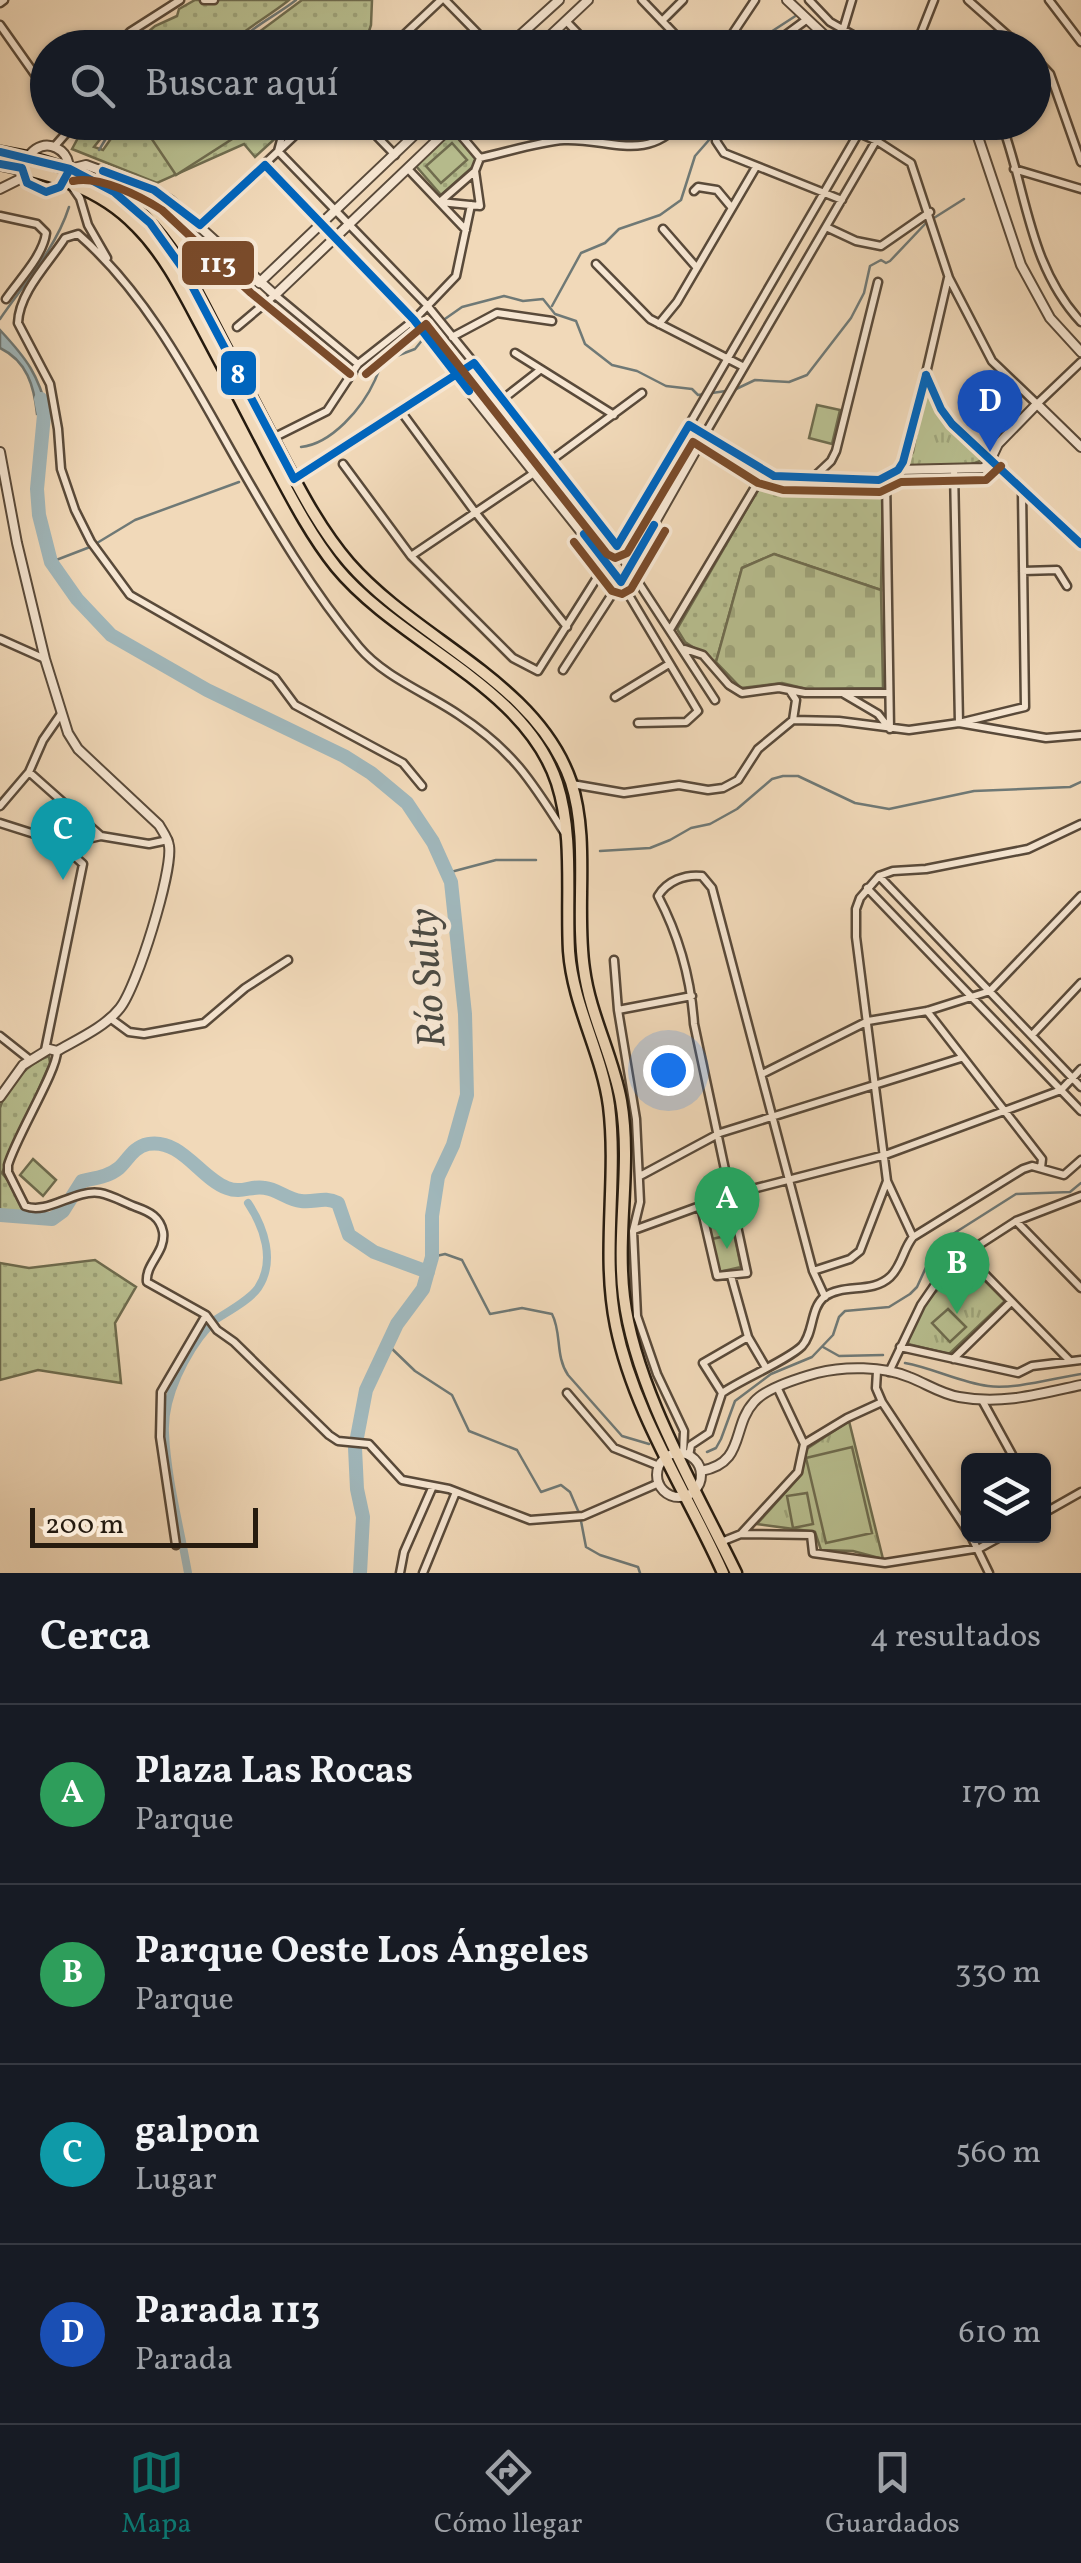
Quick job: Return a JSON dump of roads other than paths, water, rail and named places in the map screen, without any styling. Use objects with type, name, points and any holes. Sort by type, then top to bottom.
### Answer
[{"type":"highway","points":[[0,152],[68,175],[128,202],[172,250],[294,479],[348,562],[408,619],[522,706],[543,729],[571,784],[578,825],[583,966],[622,1116],[624,1296],[639,1363],[724,1573]]},
{"type":"highway","points":[[0,164],[24,162]]},
{"type":"highway","points":[[68,175],[123,212],[160,255],[292,498],[338,570],[382,611],[490,693],[531,735],[556,780],[565,834],[574,989],[608,1103],[612,1304],[629,1372],[675,1457]]},
{"type":"highway","points":[[690,1493],[736,1573]]},
{"type":"street","points":[[133,30],[178,0]]},
{"type":"street","points":[[204,0],[214,0]]},
{"type":"street","points":[[410,30],[443,0],[474,30]]},
{"type":"street","points":[[557,30],[588,0]]},
{"type":"street","points":[[642,0],[671,30]]},
{"type":"street","points":[[662,21],[684,0]]},
{"type":"street","points":[[735,30],[754,0]]},
{"type":"street","points":[[787,0],[816,30]]},
{"type":"street","points":[[813,2],[842,30],[852,0]]},
{"type":"street","points":[[922,30],[934,0]]},
{"type":"street","points":[[968,0],[1002,30]]},
{"type":"street","points":[[1049,0],[1081,42]]},
{"type":"street","points":[[524,30],[553,2]]},
{"type":"street","points":[[792,30],[806,20]]},
{"type":"street","points":[[566,21],[575,30]]},
{"type":"street","points":[[0,25],[30,68]]},
{"type":"street","points":[[1051,77],[1081,162]]},
{"type":"street","points":[[54,147],[60,140]]},
{"type":"street","points":[[278,151],[281,140]]},
{"type":"street","points":[[200,225],[290,140]]},
{"type":"street","points":[[380,140],[395,155]]},
{"type":"street","points":[[258,284],[410,140]]},
{"type":"street","points":[[236,327],[438,140]]},
{"type":"street","points":[[466,140],[480,158]]},
{"type":"street","points":[[480,158],[553,141],[647,146],[662,140]]},
{"type":"street","points":[[716,140],[718,147],[732,158],[842,200]]},
{"type":"street","points":[[343,464],[411,556],[513,658],[538,671],[712,389],[855,140]]},
{"type":"street","points":[[979,140],[1021,265],[1050,318],[1081,352]]},
{"type":"street","points":[[1006,140],[1040,254],[1062,300],[1081,322]]},
{"type":"street","points":[[562,670],[630,568],[877,141],[911,163],[930,212],[948,278],[995,367],[1081,447]]},
{"type":"street","points":[[0,189],[20,179],[24,162],[37,147],[54,147],[65,154],[68,175],[88,225],[109,261],[188,372],[287,546],[361,650],[389,672],[460,715],[510,754],[528,774],[565,834]]},
{"type":"street","points":[[278,151],[444,324],[617,546],[715,700]]},
{"type":"street","points":[[440,202],[475,171],[480,158]]},
{"type":"street","points":[[24,162],[27,183],[39,191],[54,191],[68,175],[86,165],[154,190],[200,225],[258,284],[358,364]]},
{"type":"street","points":[[265,165],[430,338],[621,582],[698,711],[686,722],[638,723]]},
{"type":"street","points":[[659,324],[698,268],[756,167]]},
{"type":"street","points":[[1014,169],[1081,189]]},
{"type":"street","points":[[409,170],[466,230]]},
{"type":"street","points":[[440,202],[480,206],[475,171]]},
{"type":"street","points":[[694,191],[717,190],[732,208]]},
{"type":"street","points":[[273,438],[327,411],[358,364],[414,320],[456,276],[471,205]]},
{"type":"street","points":[[826,227],[856,241],[881,246],[930,212]]},
{"type":"street","points":[[0,216],[38,224],[46,233],[35,258],[6,299]]},
{"type":"street","points":[[664,229],[698,268]]},
{"type":"street","points":[[109,261],[78,234],[66,238],[18,312],[18,323],[50,384],[61,470],[92,542],[130,595],[275,678],[296,705],[403,763],[422,786]]},
{"type":"street","points":[[596,264],[659,324],[745,367]]},
{"type":"street","points":[[689,425],[764,472],[784,478],[886,478],[898,470],[908,450],[948,278]]},
{"type":"street","points":[[814,477],[831,461],[836,450],[878,282]]},
{"type":"street","points":[[452,337],[497,313],[552,321]]},
{"type":"street","points":[[515,352],[614,415]]},
{"type":"street","points":[[898,470],[983,468],[998,444],[1081,362]]},
{"type":"street","points":[[294,479],[474,363]]},
{"type":"street","points":[[502,399],[540,370]]},
{"type":"street","points":[[926,376],[945,416],[1081,544]]},
{"type":"street","points":[[411,556],[534,473],[642,392]]},
{"type":"street","points":[[400,410],[474,512],[566,627]]},
{"type":"street","points":[[0,452],[6,494],[61,714],[78,748],[141,807],[168,840],[167,870],[128,997],[110,1018],[57,1051],[44,1050],[29,1059],[0,1097]]},
{"type":"street","points":[[954,469],[960,723]]},
{"type":"street","points":[[671,628],[764,472]]},
{"type":"street","points":[[886,478],[890,729]]},
{"type":"street","points":[[793,720],[909,730],[960,723],[1025,707],[1022,491]]},
{"type":"street","points":[[1023,571],[1057,570],[1067,586]]},
{"type":"street","points":[[0,639],[45,659]]},
{"type":"street","points":[[684,648],[703,656],[729,685],[742,693],[889,693]]},
{"type":"street","points":[[615,697],[669,664]]},
{"type":"street","points":[[571,784],[624,793],[679,785],[708,790],[723,788],[738,780],[758,749],[793,720],[796,700],[789,690]]},
{"type":"street","points":[[842,692],[878,714],[890,729]]},
{"type":"street","points":[[0,806],[29,772],[42,740],[61,714]]},
{"type":"street","points":[[960,723],[1046,738],[1081,735]]},
{"type":"street","points":[[29,772],[101,836]]},
{"type":"street","points":[[0,824],[74,845],[101,836],[149,844],[168,840]]},
{"type":"street","points":[[913,1238],[887,1181],[856,908],[866,888],[879,876],[1009,854],[1081,824]]},
{"type":"street","points":[[44,1050],[83,864],[74,855],[74,845]]},
{"type":"street","points":[[701,1207],[716,1276],[748,1272],[694,1024],[692,996],[678,942],[658,896],[664,887],[690,875],[702,876],[712,888],[813,1271],[825,1297]]},
{"type":"street","points":[[879,876],[1081,1087]]},
{"type":"street","points":[[866,888],[1081,1111]]},
{"type":"street","points":[[762,1074],[868,1021],[927,1011],[990,992],[1081,896]]},
{"type":"street","points":[[110,1018],[128,1032],[144,1034],[204,1022],[245,988],[288,960]]},
{"type":"street","points":[[57,1051],[55,1067],[32,1106],[8,1166],[25,1206],[38,1209],[81,1194],[101,1194],[154,1215],[162,1226],[163,1241],[146,1273],[147,1282],[206,1315],[217,1330],[329,1435],[338,1441],[364,1442],[376,1449],[402,1480],[456,1492],[520,1519],[572,1518],[659,1483],[675,1457],[684,1431],[657,1374],[637,1316],[633,1231],[640,1202],[640,1176],[635,1098],[618,1010],[614,960]]},
{"type":"street","points":[[1032,1035],[1081,983]]},
{"type":"street","points":[[618,1010],[692,996]]},
{"type":"street","points":[[927,1011],[1042,1159],[1041,1168]]},
{"type":"street","points":[[0,1036],[29,1059]]},
{"type":"street","points":[[640,1176],[720,1133],[960,1058]]},
{"type":"street","points":[[633,1231],[732,1194],[885,1156],[1062,1090],[1081,1069]]},
{"type":"street","points":[[675,1457],[708,1432],[722,1393],[805,1342],[818,1305],[825,1297],[885,1281],[899,1266],[913,1238],[1023,1170],[1041,1168],[1064,1175],[1081,1160]]},
{"type":"street","points":[[813,1271],[860,1252],[887,1181]]},
{"type":"street","points":[[889,1372],[931,1290],[965,1254],[1016,1220],[1080,1199]]},
{"type":"street","points":[[1016,1220],[1081,1288]]},
{"type":"street","points":[[965,1254],[1069,1361]]},
{"type":"street","points":[[731,1276],[748,1337],[765,1366]]},
{"type":"street","points":[[952,1360],[1011,1302]]},
{"type":"street","points":[[176,1545],[160,1437],[161,1392],[206,1315]]},
{"type":"street","points":[[722,1393],[704,1363],[748,1337]]},
{"type":"street","points":[[900,1347],[1018,1373],[1032,1366],[1081,1360]]},
{"type":"street","points":[[659,1483],[669,1494],[690,1493],[700,1471],[725,1461],[739,1440],[753,1403],[778,1388],[816,1374],[841,1369],[889,1372],[955,1397],[982,1400],[1010,1401],[1081,1385]]},
{"type":"street","points":[[878,1371],[876,1388],[882,1402],[961,1520]]},
{"type":"street","points":[[742,1534],[798,1472],[804,1444],[778,1388]]},
{"type":"street","points":[[567,1393],[614,1448],[675,1457],[700,1471]]},
{"type":"street","points":[[982,1400],[1011,1453]]},
{"type":"street","points":[[804,1444],[882,1402]]},
{"type":"street","points":[[400,1573],[404,1552],[434,1485]]},
{"type":"street","points":[[423,1573],[456,1492]]},
{"type":"street","points":[[1051,1508],[1081,1492]]},
{"type":"street","points":[[721,1542],[742,1534],[812,1536],[813,1553],[885,1563],[980,1548],[989,1543]]},
{"type":"street","points":[[976,1543],[989,1573]]},
{"type":"water","points":[[0,330],[30,368],[48,413],[37,414],[28,375],[17,360],[0,348]]},
{"type":"waterway","points":[[252,30],[296,0]]},
{"type":"waterway","points":[[774,30],[797,15]]},
{"type":"waterway","points":[[99,150],[105,140]]},
{"type":"waterway","points":[[552,306],[581,253],[605,243],[619,229],[660,215],[681,200],[695,156],[709,140]]},
{"type":"waterway","points":[[734,390],[755,380],[789,382],[807,375],[851,318],[864,293],[870,266],[881,260],[890,261],[926,223],[964,199]]},
{"type":"waterway","points":[[0,319],[48,251],[69,207]]},
{"type":"waterway","points":[[301,447],[323,439],[344,423],[362,402],[386,360],[415,349],[432,328],[462,307],[504,296],[523,301],[543,299],[555,314],[576,321],[585,344],[612,365],[637,371],[666,386],[692,389],[698,395],[726,391]]},
{"type":"waterway","name":"Río Sulty","points":[[41,399],[44,415],[37,489],[39,515],[51,562],[77,599],[111,635],[207,690],[371,773],[407,803],[433,842],[451,882],[465,1014],[467,1095],[453,1145],[438,1177],[432,1216],[432,1257],[423,1289],[397,1324],[366,1390],[355,1448],[363,1517],[360,1573]]},
{"type":"waterway","points":[[97,543],[135,520],[239,482]]},
{"type":"waterway","points":[[51,562],[90,547]]},
{"type":"waterway","points":[[600,851],[650,848],[691,828],[710,824],[737,809],[772,779],[783,776],[798,776],[855,803],[889,809],[974,791],[1070,787],[1081,782]]},
{"type":"waterway","points":[[447,873],[496,860],[536,860]]},
{"type":"waterway","points":[[0,1215],[52,1219],[63,1211],[82,1181],[115,1171],[143,1146],[160,1144],[180,1153],[227,1188],[265,1188],[296,1200],[338,1203],[349,1235],[374,1252],[428,1272]]},
{"type":"waterway","points":[[707,1452],[716,1448],[721,1439],[735,1401],[771,1374],[812,1357],[833,1335],[845,1311],[889,1307],[910,1294],[933,1252],[945,1239],[1016,1194],[1070,1192],[1081,1183]]},
{"type":"waterway","points":[[212,1322],[249,1298],[263,1278],[266,1244],[248,1203]]},
{"type":"waterway","points":[[432,1257],[445,1254],[462,1260],[490,1314],[522,1308],[552,1314],[568,1375],[622,1436],[649,1444]]},
{"type":"waterway","points":[[188,1573],[168,1468],[165,1419],[178,1376],[209,1326]]},
{"type":"waterway","points":[[387,1344],[415,1371],[452,1395],[469,1431],[517,1450],[541,1492],[561,1485],[570,1492],[579,1513]]},
{"type":"waterway","points":[[823,1347],[839,1356],[883,1355]]},
{"type":"waterway","points":[[905,1363],[998,1387],[1081,1374]]},
{"type":"waterway","points":[[581,1521],[586,1547],[638,1567],[640,1573]]},
{"type":"place","name":"Parada 113","points":[[990,452]]},
{"type":"place","name":"galpon","points":[[63,880]]},
{"type":"place","name":"Plaza Las Rocas","points":[[727,1249]]},
{"type":"place","name":"Parque Oeste Los Ángeles","points":[[957,1314]]}]
